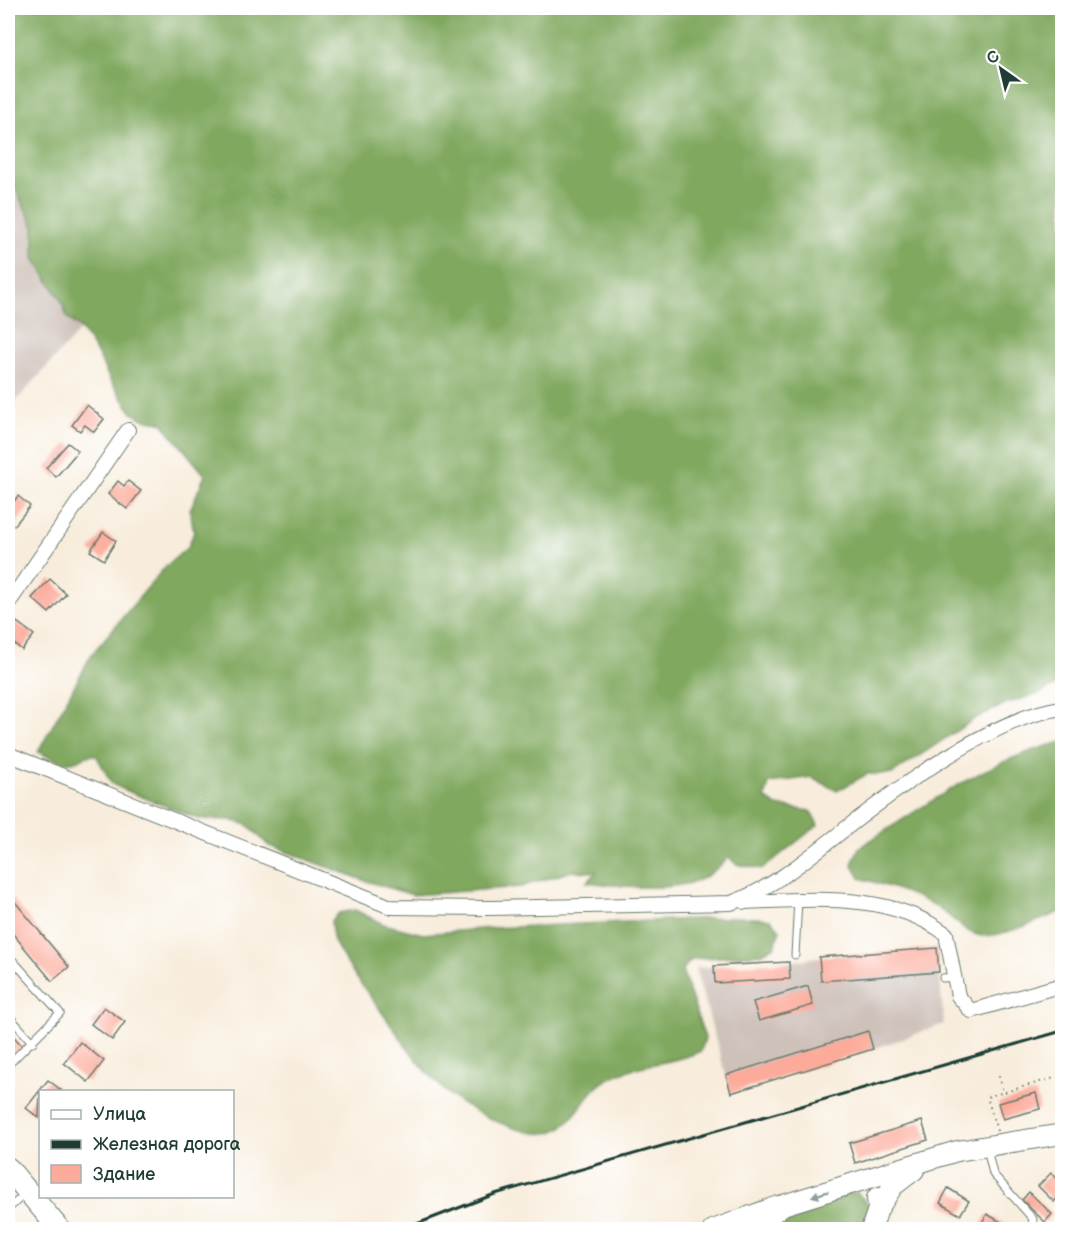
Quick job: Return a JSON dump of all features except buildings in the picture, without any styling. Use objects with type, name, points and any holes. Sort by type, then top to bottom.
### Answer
[{"type":"main road","points":[[713,1230],[783,1204],[931,1158],[994,1144],[1062,1134]]},
{"type":"main road","points":[[870,1230],[878,1209],[893,1186],[931,1158]]},
{"type":"main road","points":[[8,1168],[60,1230]]},
{"type":"main road","points":[[856,1183],[870,1188],[875,1193],[878,1209]]},
{"type":"main road","points":[[766,1230],[768,1217],[783,1204]]},
{"type":"street","points":[[8,604],[128,430]]},
{"type":"street","points":[[731,903],[757,894],[777,882],[855,821],[999,726],[1042,710],[1062,708]]},
{"type":"street","points":[[8,754],[391,907],[444,909],[798,900],[852,901],[902,909],[928,920],[946,934],[949,977],[958,996],[971,1011],[1062,985]]},
{"type":"lane","points":[[795,955],[798,900]]},
{"type":"lane","points":[[8,955],[60,1013],[33,1043],[8,1065]]},
{"type":"lane","points":[[8,1015],[33,1043]]},
{"type":"lane","points":[[994,1144],[993,1174],[1033,1219],[1030,1230]]},
{"type":"lane","points":[[8,1209],[28,1192]]},
{"type":"path","points":[[999,1076],[1003,1092]]},
{"type":"path","points":[[994,1144],[987,1097],[1054,1078]]},
{"type":"shaded area","points":[[10,178],[34,227],[34,258],[61,300],[67,317],[81,329],[8,410],[8,180]]},
{"type":"shaded area","points":[[937,948],[944,1024],[873,1049],[731,1093],[695,968]]},
{"type":"green space","points":[[8,8],[1062,8],[1062,682],[1038,694],[1007,703],[976,718],[892,774],[867,774],[837,791],[812,777],[769,783],[765,798],[777,806],[811,811],[818,825],[762,869],[736,864],[729,857],[701,879],[665,887],[587,882],[596,872],[572,871],[520,887],[413,895],[363,880],[268,845],[248,825],[230,820],[199,819],[127,791],[112,784],[96,755],[63,762],[38,752],[92,654],[165,567],[188,547],[194,532],[190,510],[205,475],[161,422],[143,419],[132,413],[81,329],[67,317],[61,300],[34,258],[34,227],[8,173]]},
{"type":"green space","points":[[1062,742],[1062,911],[1013,930],[984,936],[968,931],[926,901],[860,878],[852,864],[859,848],[982,772],[1007,760]]},
{"type":"green space","points":[[355,910],[383,924],[423,934],[492,928],[739,917],[770,919],[780,930],[775,946],[761,954],[692,959],[682,970],[705,1038],[701,1051],[614,1076],[595,1089],[563,1126],[555,1131],[536,1133],[510,1127],[470,1108],[450,1095],[421,1066],[356,978],[335,943],[331,921],[339,913]]},
{"type":"green space","points":[[856,1192],[869,1205],[863,1229],[774,1230],[778,1217],[785,1212]]},
{"type":"railway","points":[[401,1230],[495,1194],[1062,1031]]}]
